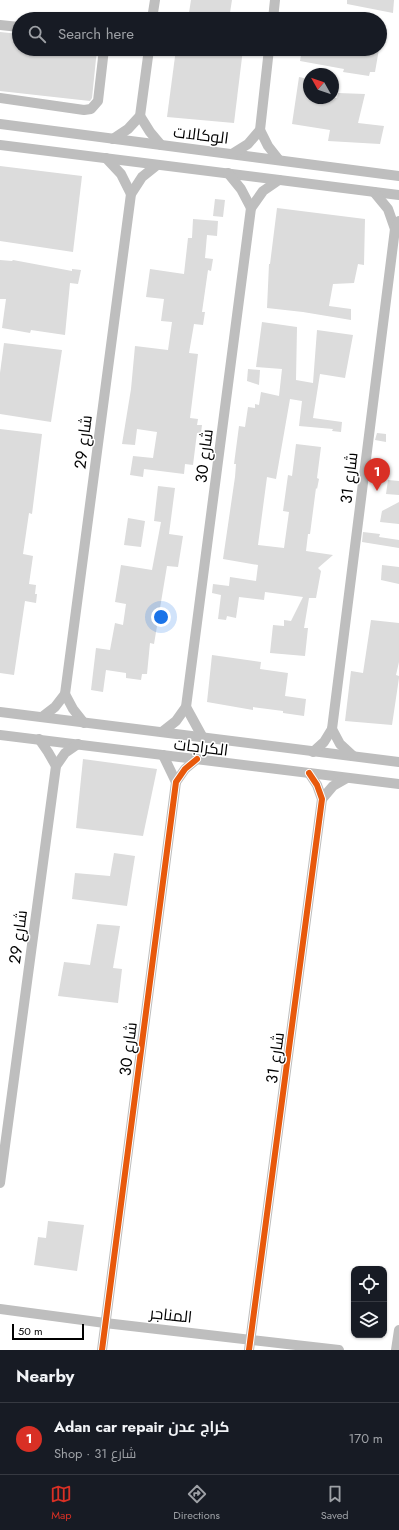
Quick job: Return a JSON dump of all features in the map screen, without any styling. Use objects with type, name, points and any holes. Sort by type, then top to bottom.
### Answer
[{"type":"street","points":[[153,12],[155,0]]},
{"type":"street","points":[[274,12],[275,0]]},
{"type":"street","points":[[0,25],[12,26]]},
{"type":"street","points":[[0,98],[84,110],[91,109],[98,101],[103,56]]},
{"type":"street","points":[[113,139],[128,129],[140,116],[148,56]]},
{"type":"street","points":[[232,154],[248,144],[260,130],[269,56]]},
{"type":"street","points":[[140,116],[150,132],[162,145]]},
{"type":"street","name":"الوكالات","points":[[0,124],[394,175]]},
{"type":"street","points":[[260,130],[268,146],[279,160]]},
{"type":"street","points":[[0,145],[399,195]]},
{"type":"street","points":[[106,158],[121,174],[131,194]]},
{"type":"street","name":"شارع 29","points":[[65,694],[131,194],[142,177],[157,165]]},
{"type":"street","points":[[394,175],[399,169]]},
{"type":"street","points":[[228,174],[242,189],[251,208]]},
{"type":"street","name":"شارع 30","points":[[186,707],[251,208],[263,191],[279,180]]},
{"type":"street","name":"شارع 31","points":[[332,730],[397,225],[388,209],[374,192]]},
{"type":"street","points":[[42,717],[55,707],[65,694],[73,709],[84,723]]},
{"type":"street","points":[[162,732],[176,721],[186,707],[203,738]]},
{"type":"street","name":"الكراجات","points":[[0,712],[399,762]]},
{"type":"street","points":[[312,752],[324,742],[332,730],[340,744],[353,756]]},
{"type":"street","name":"الكراجات","points":[[0,735],[399,784]]},
{"type":"street","points":[[38,739],[56,766],[65,753],[78,744]]},
{"type":"street","points":[[163,755],[176,782],[196,759]]},
{"type":"street","name":"شارع 29","points":[[0,1183],[56,766]]},
{"type":"street","points":[[308,773],[317,785],[322,799]]},
{"type":"street","points":[[322,799],[333,786],[347,778]]},
{"type":"street","name":"شارع 30","points":[[102,1350],[176,782]]},
{"type":"street","name":"شارع 31","points":[[249,1350],[322,799]]},
{"type":"street","name":"المناجر","points":[[0,1309],[105,1323],[339,1350]]},
{"type":"street","points":[[396,1350],[399,1330]]},
{"type":"building","points":[[191,0],[232,0],[230,12],[189,12]]},
{"type":"building","points":[[347,0],[394,0],[393,13],[347,4]]},
{"type":"building","points":[[0,32],[12,33],[12,56],[96,56],[92,98],[90,101],[0,91]]},
{"type":"building","points":[[175,56],[242,56],[234,123],[167,117]]},
{"type":"building","points":[[301,56],[378,56],[375,72],[370,72],[369,76],[343,72],[344,69],[300,61]]},
{"type":"building","points":[[299,77],[303,78],[303,104],[339,104],[339,93],[365,94],[358,123],[384,126],[380,144],[328,141],[330,130],[292,124]]},
{"type":"building","points":[[0,166],[82,176],[73,252],[0,241]]},
{"type":"building","points":[[215,199],[225,200],[223,217],[213,216]]},
{"type":"building","points":[[277,208],[365,219],[364,265],[358,264],[354,283],[333,284],[329,306],[351,309],[351,320],[267,308],[269,264]]},
{"type":"building","points":[[193,219],[218,221],[217,236],[207,235],[205,258],[213,259],[211,271],[208,270],[202,312],[205,312],[203,325],[194,324],[189,353],[198,354],[190,418],[198,419],[197,425],[202,425],[201,433],[197,433],[193,465],[185,464],[184,474],[144,469],[143,477],[130,475],[133,456],[153,458],[157,432],[137,429],[135,445],[122,444],[131,389],[135,346],[168,350],[172,322],[161,321],[164,299],[146,297],[150,269],[184,274],[188,238],[192,238]]},
{"type":"building","points":[[0,260],[13,260],[72,271],[72,269],[81,270],[78,284],[70,283],[65,335],[31,330],[30,333],[2,328],[6,299],[0,299]]},
{"type":"building","points":[[262,322],[297,327],[296,380],[313,383],[317,330],[353,335],[345,378],[320,374],[313,418],[342,422],[341,432],[332,431],[333,429],[299,426],[302,401],[290,399],[276,479],[267,477],[258,545],[284,548],[289,512],[283,511],[288,475],[292,476],[296,444],[321,447],[317,478],[319,479],[317,489],[316,488],[310,534],[308,534],[306,551],[333,555],[318,568],[321,571],[316,598],[309,598],[304,628],[308,628],[305,656],[270,653],[273,625],[284,626],[284,620],[291,621],[303,597],[265,592],[264,600],[239,597],[236,618],[227,616],[226,620],[218,619],[221,595],[212,593],[213,584],[229,586],[230,577],[256,581],[258,565],[223,559],[235,477],[236,464],[234,464],[239,426],[245,427],[248,407],[255,408],[255,404],[259,405],[261,392],[279,396],[282,369],[256,367]]},
{"type":"building","points":[[4,343],[62,350],[51,422],[0,414],[0,373]]},
{"type":"building","points":[[248,369],[260,370],[259,385],[247,381]]},
{"type":"building","points":[[0,429],[42,434],[32,514],[29,513],[23,554],[33,556],[29,584],[36,585],[36,603],[25,601],[14,675],[0,673]]},
{"type":"building","points":[[377,433],[386,434],[386,442],[375,440]]},
{"type":"building","points":[[388,480],[399,481],[399,495],[386,494]]},
{"type":"building","points":[[158,486],[175,488],[169,534],[183,536],[178,567],[167,566],[154,644],[150,643],[147,674],[142,674],[141,680],[126,678],[126,673],[106,670],[103,692],[91,690],[96,648],[110,650],[115,623],[123,625],[126,604],[115,602],[121,565],[152,570],[161,522],[154,521]]},
{"type":"building","points":[[399,502],[399,524],[380,522],[382,511]]},
{"type":"building","points":[[128,518],[145,521],[141,547],[124,545]]},
{"type":"building","points":[[363,532],[380,534],[379,537],[399,540],[399,548],[362,542]]},
{"type":"building","points":[[382,565],[399,567],[399,584],[381,580]]},
{"type":"building","points":[[371,620],[399,623],[399,662],[396,675],[399,676],[399,678],[392,725],[345,721],[351,671],[363,673]]},
{"type":"building","points":[[212,655],[261,662],[260,669],[288,673],[285,696],[306,699],[304,716],[283,713],[283,711],[253,707],[253,710],[207,702]]},
{"type":"building","points":[[83,759],[157,769],[143,836],[76,828]]},
{"type":"building","points":[[114,853],[135,856],[127,906],[72,899],[75,873],[110,876]]},
{"type":"building","points":[[97,924],[120,926],[113,968],[122,969],[118,1003],[58,996],[64,962],[90,965]]},
{"type":"building","points":[[48,1221],[84,1225],[77,1271],[34,1265],[38,1237],[46,1238]]},
{"type":"cycle path","points":[[102,1350],[176,782],[185,769],[197,759]]},
{"type":"cycle path","points":[[249,1350],[322,799],[317,785],[309,773]]},
{"type":"place","name":"Adan car repair كراج عدن","points":[[377,491]]}]
